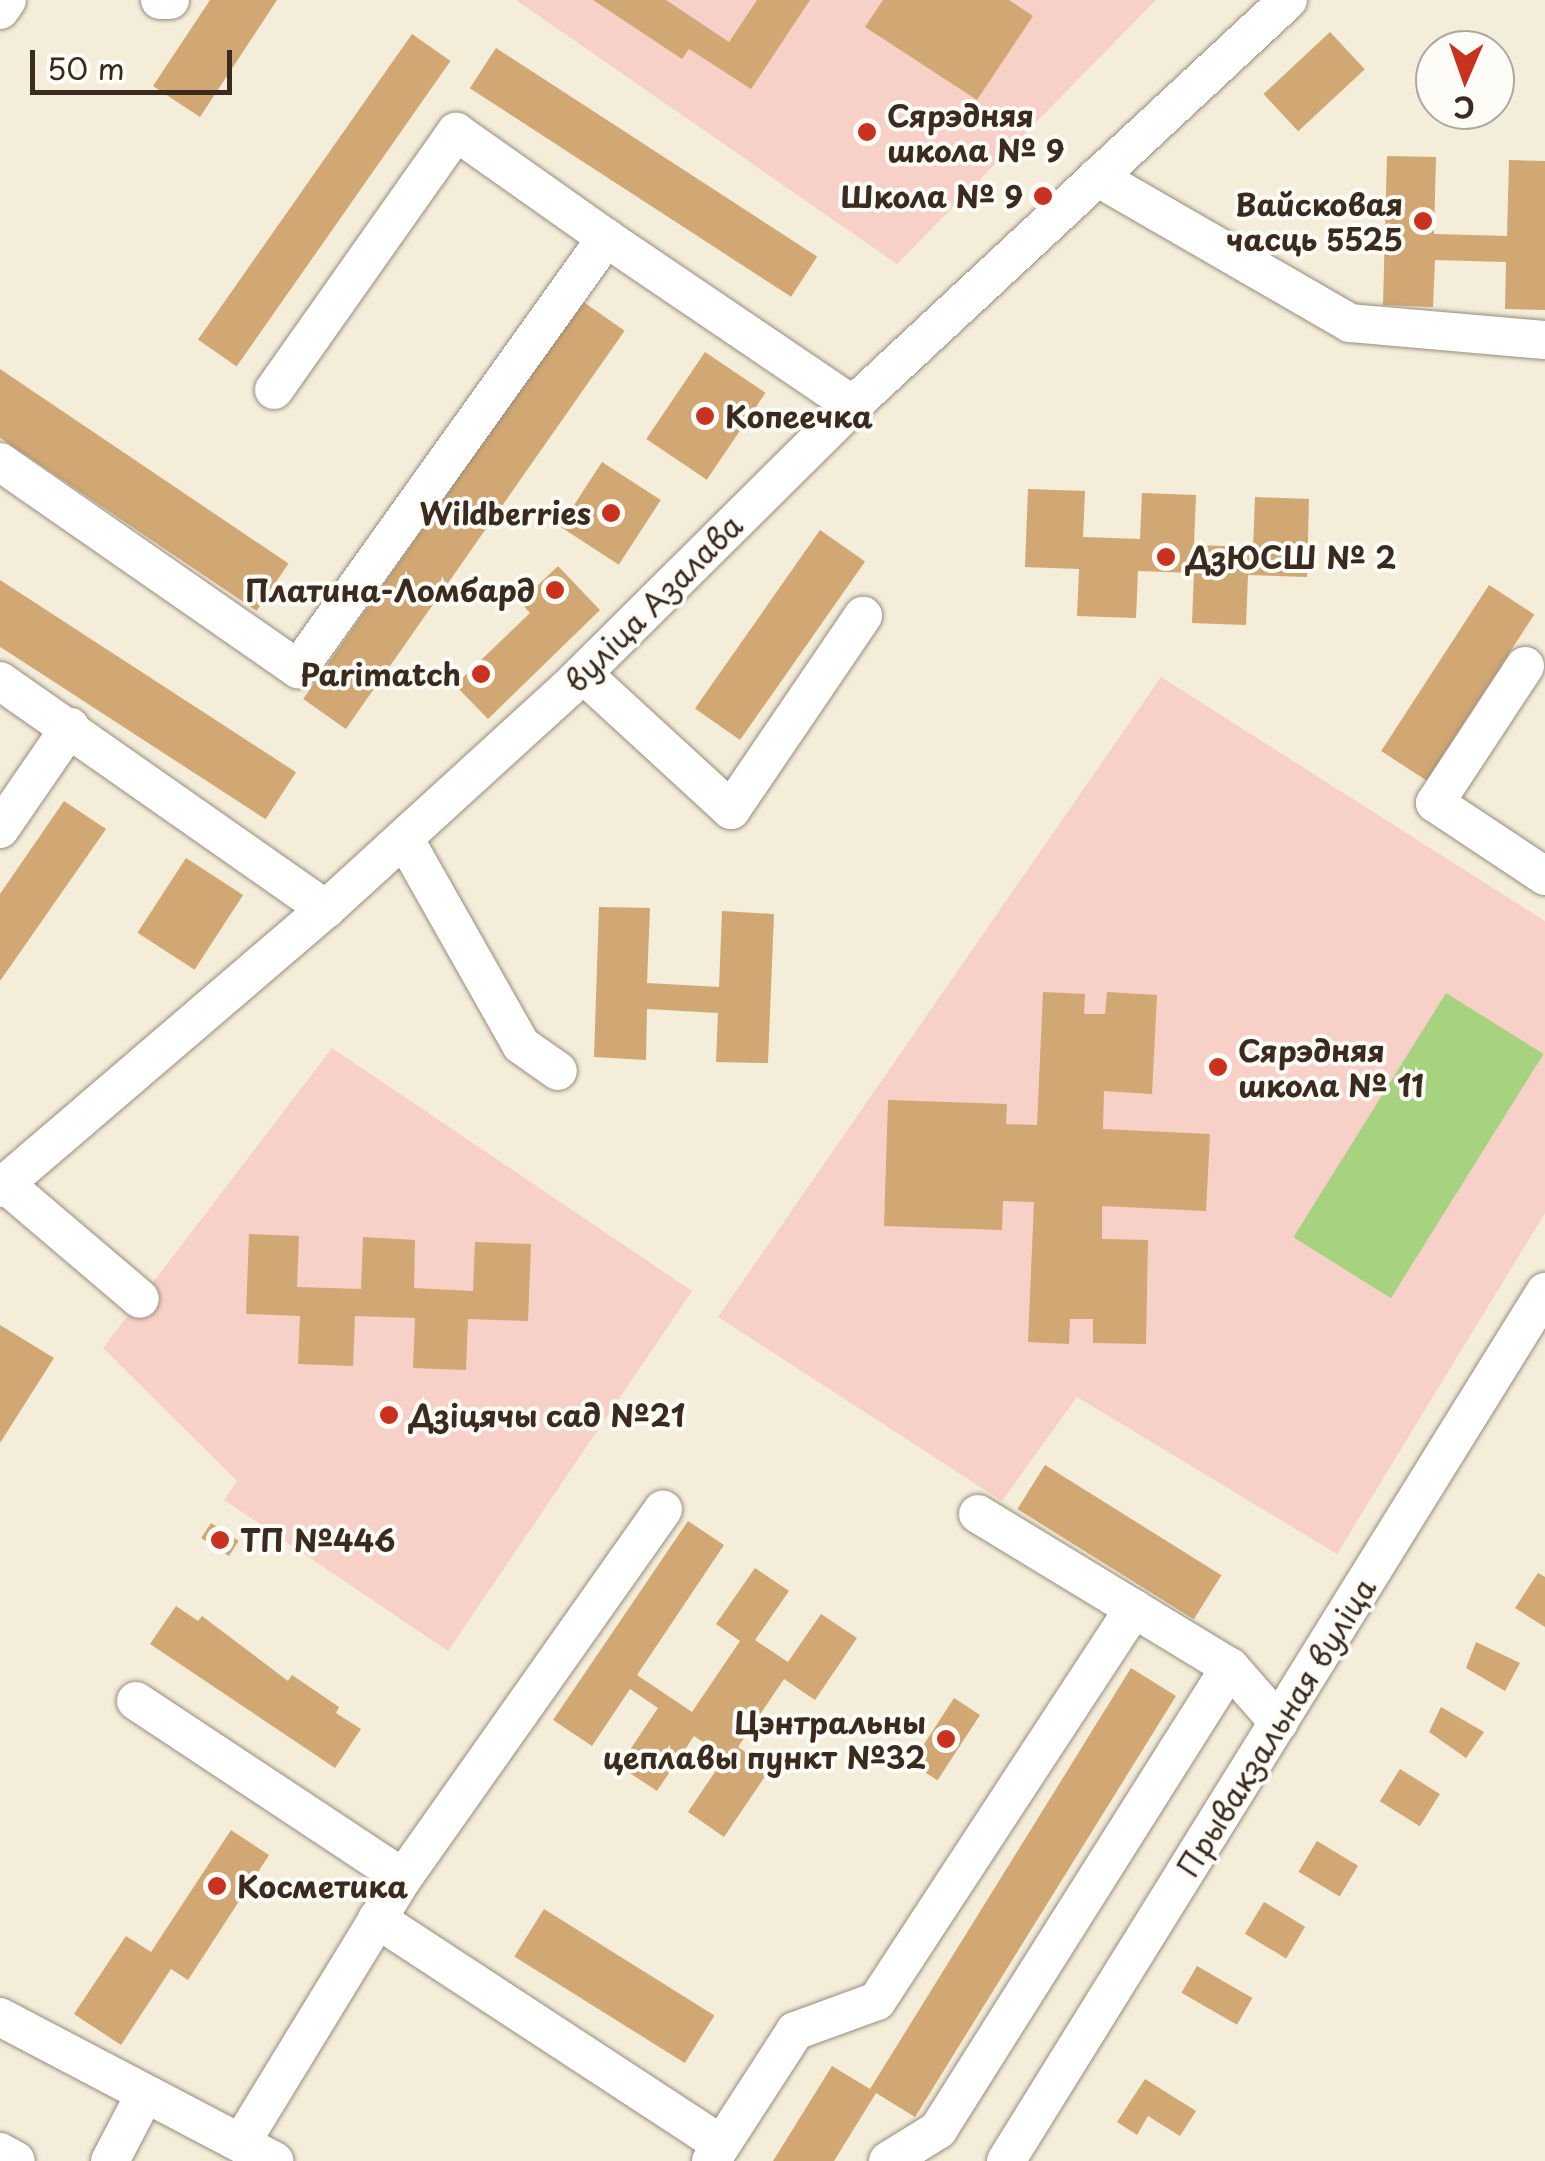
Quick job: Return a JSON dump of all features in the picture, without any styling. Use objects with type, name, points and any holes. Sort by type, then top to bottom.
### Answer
[{"type":"street","points":[[0,10],[7,0]]},
{"type":"street","points":[[160,0],[170,0]]},
{"type":"street","name":"вуліца Азалава","points":[[2,1186],[326,909],[582,674],[852,405],[1097,178],[1270,6]]},
{"type":"street","points":[[274,390],[456,132],[852,405]]},
{"type":"street","points":[[1097,178],[1350,323],[1545,340]]},
{"type":"street","points":[[0,462],[298,670],[606,238]]},
{"type":"street","points":[[582,674],[732,810],[863,616]]},
{"type":"street","points":[[1525,666],[1436,804],[1539,859]]},
{"type":"street","points":[[0,681],[326,909]]},
{"type":"street","points":[[0,829],[70,727]]},
{"type":"street","points":[[404,838],[521,1045],[558,1070]]},
{"type":"street","points":[[2,1186],[140,1299]]},
{"type":"street","name":"Прывакзальная вуліца","points":[[1006,2161],[1545,1292]]},
{"type":"street","points":[[241,2143],[403,1878],[664,1509]]},
{"type":"street","points":[[978,1514],[1230,1667],[1279,1723]]},
{"type":"street","points":[[378,1920],[716,2153],[795,2030],[877,2001],[1134,1609]]},
{"type":"street","points":[[888,2161],[938,2130],[1230,1667]]},
{"type":"street","points":[[136,1701],[403,1878]]},
{"type":"street","points":[[0,2016],[144,2096],[274,2161]]},
{"type":"street","points":[[110,2161],[144,2096]]},
{"type":"street","points":[[0,2152],[16,2161]]},
{"type":"shaded area","name":"Сярэдняя школа № 9","points":[[516,0],[1156,0],[897,264]]},
{"type":"shaded area","name":"Сярэдняя школа № 11","points":[[1161,677],[1545,921],[1545,1213],[1337,1554],[1077,1397],[1002,1501],[718,1317]]},
{"type":"shaded area","name":"Дзіцячы сад №21","points":[[332,1048],[692,1291],[448,1651],[224,1500],[237,1481],[103,1348]]},
{"type":"green space","points":[[1446,993],[1544,1054],[1391,1298],[1293,1237]]},
{"type":"building","points":[[210,0],[277,0],[200,117],[153,86]]},
{"type":"building","points":[[593,0],[666,0],[729,42],[757,0],[810,0],[751,89],[689,49],[682,59]]},
{"type":"building","points":[[883,0],[1009,0],[1033,16],[977,100],[865,27]]},
{"type":"building","points":[[1330,32],[1365,69],[1298,131],[1263,94]]},
{"type":"building","points":[[412,34],[451,61],[237,367],[198,340]]},
{"type":"building","points":[[496,48],[817,257],[791,297],[470,88]]},
{"type":"building","points":[[1387,156],[1436,157],[1434,234],[1507,236],[1509,160],[1545,161],[1545,310],[1505,309],[1506,262],[1435,260],[1433,307],[1383,305]]},
{"type":"building","points":[[582,301],[625,331],[346,729],[303,699]]},
{"type":"building","name":"Копеечка","points":[[705,352],[766,393],[707,480],[646,439]]},
{"type":"building","points":[[0,369],[289,564],[257,611],[0,438]]},
{"type":"building","name":"Wildberries","points":[[602,462],[661,500],[619,565],[560,527]]},
{"type":"building","name":"ДзЮСШ № 2","points":[[1028,489],[1085,491],[1083,537],[1140,539],[1142,493],[1196,495],[1194,545],[1253,547],[1255,497],[1309,499],[1307,577],[1248,575],[1246,625],[1192,623],[1194,573],[1138,571],[1136,618],[1077,616],[1079,569],[1025,567]]},
{"type":"building","points":[[820,530],[865,562],[740,740],[695,709]]},
{"type":"building","points":[[558,566],[600,610],[488,719],[455,685],[530,613],[520,602]]},
{"type":"building","points":[[0,580],[296,772],[266,819],[0,647]]},
{"type":"building","points":[[1489,585],[1534,614],[1426,780],[1381,751]]},
{"type":"building","points":[[64,801],[106,829],[0,981],[0,894]]},
{"type":"building","points":[[186,858],[243,895],[195,970],[138,933]]},
{"type":"building","points":[[599,907],[650,908],[647,983],[719,987],[722,911],[774,914],[768,1063],[716,1062],[718,1013],[647,1009],[646,1060],[594,1057]]},
{"type":"building","points":[[1043,992],[1085,994],[1084,1014],[1105,1014],[1107,992],[1157,995],[1152,1094],[1104,1091],[1103,1129],[1210,1134],[1206,1211],[1102,1206],[1102,1239],[1148,1240],[1146,1344],[1093,1343],[1093,1319],[1070,1319],[1069,1344],[1028,1342],[1034,1202],[1003,1201],[1002,1230],[884,1226],[888,1100],[1007,1104],[1006,1124],[1037,1125]]},
{"type":"building","points":[[249,1234],[299,1236],[297,1287],[361,1289],[363,1237],[415,1240],[414,1288],[473,1291],[475,1242],[531,1244],[528,1321],[468,1319],[466,1370],[413,1368],[415,1318],[355,1316],[353,1366],[298,1364],[300,1316],[246,1314]]},
{"type":"building","points":[[0,1325],[54,1358],[0,1443]]},
{"type":"building","points":[[1045,1465],[1221,1575],[1194,1619],[1017,1509]]},
{"type":"building","points":[[688,1521],[724,1545],[637,1675],[692,1712],[740,1641],[716,1624],[755,1568],[789,1591],[755,1640],[788,1662],[821,1614],[857,1638],[815,1700],[784,1679],[738,1747],[770,1769],[724,1837],[688,1812],[725,1757],[694,1736],[657,1791],[619,1766],[658,1708],[630,1689],[592,1746],[553,1720]]},
{"type":"building","name":"ТП №446","points":[[211,1523],[239,1541],[229,1556],[201,1538]]},
{"type":"building","points":[[1538,1573],[1545,1577],[1545,1627],[1515,1608]]},
{"type":"building","points":[[176,1606],[198,1621],[202,1616],[288,1681],[292,1675],[339,1707],[336,1713],[361,1729],[335,1768],[150,1644]]},
{"type":"building","points":[[1476,1642],[1520,1663],[1505,1691],[1466,1668]]},
{"type":"building","points":[[1131,1668],[1176,1696],[915,2117],[876,2093],[834,2161],[773,2161],[832,2066],[870,2089]]},
{"type":"building","name":"Цэнтральны цеплавы пункт №32","points":[[954,1698],[980,1715],[938,1780],[912,1763]]},
{"type":"building","points":[[1441,1707],[1484,1732],[1466,1758],[1429,1732]]},
{"type":"building","points":[[1400,1769],[1440,1794],[1420,1826],[1380,1801]]},
{"type":"building","points":[[231,1830],[269,1855],[188,1980],[171,1969],[121,2045],[74,2014],[126,1936],[151,1952]]},
{"type":"building","points":[[1317,1841],[1358,1866],[1340,1897],[1298,1872]]},
{"type":"building","points":[[1264,1902],[1305,1927],[1286,1958],[1245,1934]]},
{"type":"building","points":[[544,1909],[714,2016],[685,2063],[514,1956]]},
{"type":"building","points":[[1197,1966],[1252,1998],[1237,2025],[1182,1993]]},
{"type":"building","points":[[1145,2079],[1196,2111],[1180,2136],[1148,2116],[1137,2135],[1117,2122]]},
{"type":"place","name":"Сярэдняя школа № 9","points":[[867,132]]},
{"type":"place","name":"Школа № 9","points":[[1043,196]]},
{"type":"place","name":"Вайсковая часць 5525","points":[[1423,221]]},
{"type":"place","name":"Копеечка","points":[[705,416]]},
{"type":"place","name":"Wildberries","points":[[611,513]]},
{"type":"place","name":"ДзЮСШ № 2","points":[[1166,557]]},
{"type":"place","name":"Платина-Ломбард","points":[[555,590]]},
{"type":"place","name":"Parimatch","points":[[481,674]]},
{"type":"place","name":"Сярэдняя школа № 11","points":[[1218,1067]]},
{"type":"place","name":"Дзіцячы сад №21","points":[[389,1415]]},
{"type":"place","name":"ТП №446","points":[[220,1540]]},
{"type":"place","name":"Цэнтральны цеплавы пункт №32","points":[[946,1739]]},
{"type":"place","name":"Косметика","points":[[217,1886]]}]
